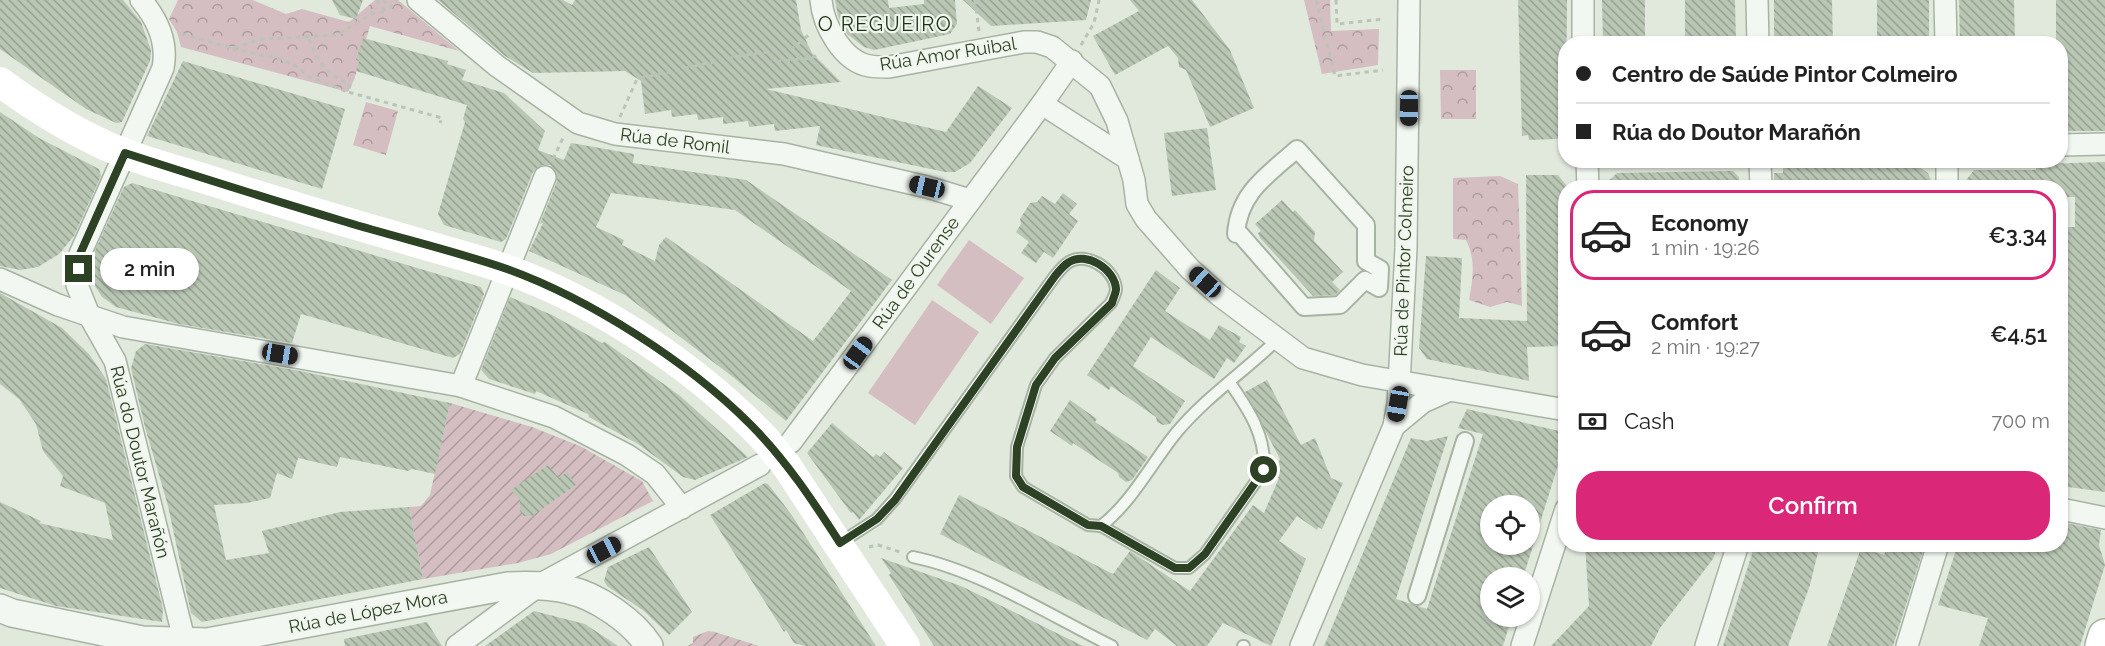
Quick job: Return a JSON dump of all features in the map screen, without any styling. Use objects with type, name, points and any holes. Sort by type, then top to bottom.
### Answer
[{"type":"main road","points":[[0,81],[45,113],[97,142],[271,200],[507,269],[570,296],[629,330],[714,393],[775,452],[854,545],[905,646]]},
{"type":"main road","points":[[2102,646],[2105,636]]},
{"type":"street","name":"Rúa do Doutor Marañón","points":[[141,0],[158,26],[166,51],[163,68],[80,254],[77,285],[89,315],[116,361],[183,635],[200,643]]},
{"type":"street","name":"Rúa de Romil","points":[[418,0],[497,66],[578,123],[615,134],[784,154],[927,187],[970,200]]},
{"type":"street","name":"Rúa de Pintor Colmeiro","points":[[1301,646],[1394,426],[1399,381],[1406,248],[1409,0]]},
{"type":"street","points":[[1583,0],[1583,36]]},
{"type":"street","points":[[1757,0],[1758,36]]},
{"type":"street","points":[[1945,0],[1946,36]]},
{"type":"street","name":"Rúa Amor Ruibal","points":[[823,10],[838,43],[856,61],[868,66],[889,67],[1024,42],[1037,42],[1076,54],[1100,86],[1117,121],[1137,204],[1165,242],[1219,295],[1278,339],[1315,363],[1399,381],[1558,409]]},
{"type":"street","name":"Rúa de Ourense","points":[[457,646],[540,585],[682,508],[775,452],[970,200],[1042,104],[1076,54]]},
{"type":"street","points":[[1042,104],[1128,159]]},
{"type":"street","points":[[2068,145],[2105,144]]},
{"type":"street","points":[[1297,149],[1365,225],[1366,261],[1380,269],[1379,288],[1365,280],[1340,305],[1304,307],[1240,234],[1236,234],[1238,215],[1247,195],[1297,149]]},
{"type":"street","points":[[461,386],[545,177]]},
{"type":"street","points":[[0,279],[15,287],[123,327],[461,386],[554,417],[627,455],[655,474],[682,508]]},
{"type":"street","points":[[1394,426],[1423,402],[1450,390]]},
{"type":"street","points":[[1417,596],[1465,441]]},
{"type":"street","points":[[2068,510],[2105,518]]},
{"type":"street","points":[[1522,646],[1558,534]]},
{"type":"street","points":[[1706,646],[1735,552]]},
{"type":"street","points":[[1907,646],[1936,552]]},
{"type":"street","name":"Rúa de López Mora","points":[[0,608],[12,613],[93,632],[159,642],[200,643],[508,586],[540,585],[572,590],[595,601],[621,617],[649,646]]},
{"type":"lane","points":[[854,545],[895,500],[1055,276],[1070,261],[1087,258],[1098,263],[1113,276],[1116,291],[1112,303],[1055,358],[1036,385],[1017,447],[1016,476],[1023,487],[1088,525],[1101,526],[1175,568],[1189,568],[1205,554],[1264,470],[1265,454],[1258,428],[1230,383]]},
{"type":"lane","points":[[1101,526],[1117,514],[1195,412],[1278,339]]},
{"type":"lane","points":[[913,557],[937,562],[970,575],[1112,646]]},
{"type":"path","points":[[232,48],[262,39],[309,39],[338,35],[371,14],[386,12],[377,0]]},
{"type":"path","points":[[383,0],[391,7],[397,0]]},
{"type":"path","points":[[975,0],[979,31]]},
{"type":"path","points":[[1076,54],[1094,23],[1099,0]]},
{"type":"path","points":[[1316,0],[1335,76],[1383,70]]},
{"type":"path","points":[[1336,0],[1337,24],[1384,19]]},
{"type":"path","points":[[618,121],[637,79],[745,55],[793,48],[823,10]]},
{"type":"path","points":[[177,32],[276,58],[298,67],[308,76],[348,92],[442,118],[440,123]]},
{"type":"path","points":[[309,39],[329,75],[350,85],[348,92]]},
{"type":"path","points":[[745,55],[752,64],[812,57],[838,43]]},
{"type":"path","points":[[545,177],[564,136]]},
{"type":"path","points":[[854,545],[878,545],[913,557]]},
{"type":"green space","points":[[178,0],[253,0],[286,14],[302,9],[349,22],[375,0],[398,0],[459,51],[370,26],[354,80],[348,92],[181,47],[177,32],[169,19]]},
{"type":"green space","points":[[1304,0],[1330,0],[1331,31],[1379,29],[1378,65],[1322,74]]},
{"type":"green space","points":[[1440,70],[1476,70],[1476,119],[1441,119]]},
{"type":"green space","points":[[366,102],[398,111],[386,155],[353,145]]},
{"type":"green space","points":[[1500,176],[1518,184],[1522,306],[1507,302],[1490,307],[1469,300],[1472,262],[1469,247],[1466,240],[1453,239],[1453,178]]},
{"type":"green space","points":[[969,240],[1024,278],[991,324],[937,285]]},
{"type":"green space","points":[[932,300],[979,332],[915,425],[868,393]]},
{"type":"green space","points":[[450,403],[532,427],[580,446],[642,481],[653,501],[551,554],[518,563],[423,579],[409,507],[421,506],[430,495]]},
{"type":"green space","points":[[708,631],[759,646],[688,646],[693,643],[693,637]]},
{"type":"building","points":[[0,0],[123,0],[141,22],[151,50],[150,61],[122,122],[116,123],[86,109],[0,49]]},
{"type":"building","points":[[332,0],[363,0],[356,19],[340,15]]},
{"type":"building","points":[[438,0],[563,0],[572,5],[575,0],[796,0],[801,30],[812,53],[841,82],[766,89],[946,132],[978,86],[1012,108],[970,163],[955,172],[945,172],[816,145],[820,126],[775,131],[774,124],[749,127],[748,121],[723,124],[723,117],[698,120],[697,114],[672,117],[671,110],[645,114],[641,81],[625,71],[533,73],[505,56]]},
{"type":"building","points":[[835,0],[888,0],[889,8],[924,4],[924,0],[955,0],[957,24],[950,34],[874,50],[864,47],[847,34],[838,16]]},
{"type":"building","points":[[963,0],[1091,0],[1086,20],[991,26]]},
{"type":"building","points":[[1130,0],[1192,0],[1230,50],[1254,108],[1210,127],[1186,70],[1179,67],[1178,58],[1168,46],[1115,75],[1093,36],[1139,11]]},
{"type":"building","points":[[1518,0],[1567,0],[1567,36],[1558,36],[1558,138],[1529,140],[1528,135],[1522,136]]},
{"type":"building","points":[[1602,0],[1645,0],[1645,36],[1603,36]]},
{"type":"building","points":[[1685,0],[1735,0],[1736,36],[1685,36]]},
{"type":"building","points":[[1774,0],[1832,0],[1833,36],[1774,36]]},
{"type":"building","points":[[1877,0],[1929,0],[1929,36],[1877,36]]},
{"type":"building","points":[[1959,0],[2014,0],[2015,36],[1960,36]]},
{"type":"building","points":[[2056,0],[2105,0],[2105,131],[2068,131],[2068,36],[2056,36]]},
{"type":"building","points":[[363,38],[448,61],[447,64],[466,70],[462,80],[504,93],[545,131],[538,150],[564,160],[571,143],[634,154],[633,163],[746,180],[892,280],[786,421],[733,377],[625,295],[529,251],[543,223],[540,224],[557,181],[555,170],[550,165],[543,165],[533,172],[506,239],[501,242],[444,225],[438,214],[465,122],[463,119],[467,105],[356,71],[359,61],[356,60]],"holes":[[[611,193],[735,210],[851,291],[813,341],[666,237],[659,245],[655,261],[622,245],[624,240],[596,227]]]},
{"type":"building","points":[[183,61],[345,109],[322,189],[147,136]]},
{"type":"building","points":[[0,112],[39,138],[99,169],[101,176],[74,236],[59,254],[38,267],[20,270],[0,266]]},
{"type":"building","points":[[1207,128],[1216,190],[1172,196],[1164,133]]},
{"type":"building","points":[[2105,162],[2105,492],[2068,487],[2068,227],[2075,227],[2075,197],[2068,197],[2068,180],[1966,180],[1974,170],[2068,168],[2068,163]]},
{"type":"building","points":[[1783,168],[1920,168],[1928,173],[1931,180],[1774,180],[1774,173],[1783,173]]},
{"type":"building","points":[[1733,171],[1739,180],[1610,180],[1617,173]]},
{"type":"building","points":[[1526,175],[1558,175],[1562,180],[1558,180],[1558,346],[1527,347],[1529,381],[1427,359],[1419,348],[1426,256],[1462,258],[1459,318],[1527,321]]},
{"type":"building","points":[[132,183],[481,287],[484,294],[460,354],[453,358],[301,314],[292,343],[179,324],[116,307],[102,297],[95,286],[91,271],[92,257],[124,187]]},
{"type":"building","points":[[1063,193],[1077,204],[1069,214],[1078,221],[1053,258],[1044,252],[1036,263],[1021,253],[1029,242],[1016,232],[1021,224],[1020,219],[1030,203],[1037,202],[1042,196],[1055,204]]},
{"type":"building","points":[[1282,200],[1293,212],[1295,210],[1315,232],[1314,241],[1343,272],[1332,282],[1340,290],[1335,295],[1313,296],[1260,238],[1258,233],[1261,231],[1255,224]]},
{"type":"building","points":[[1156,270],[1180,288],[1165,311],[1210,340],[1219,325],[1241,337],[1239,342],[1246,346],[1234,363],[1227,358],[1214,379],[1151,337],[1133,366],[1185,401],[1170,424],[1163,425],[1157,422],[1156,417],[1111,386],[1109,390],[1087,375]]},
{"type":"building","points":[[0,293],[62,328],[89,354],[106,379],[163,609],[162,622],[56,606],[0,588],[0,502],[41,521],[39,523],[113,540],[105,503],[60,486],[63,476],[43,451],[36,424],[19,399],[0,384]]},
{"type":"building","points":[[510,297],[552,315],[602,343],[605,342],[679,395],[748,457],[695,480],[683,477],[638,444],[589,417],[588,414],[536,391],[535,394],[489,379],[481,370]]},
{"type":"building","points":[[145,344],[300,371],[450,403],[435,474],[412,469],[408,471],[340,457],[337,467],[298,458],[292,479],[277,473],[270,498],[247,503],[214,505],[226,560],[269,553],[262,531],[340,512],[409,507],[423,579],[202,622],[191,613],[168,506],[131,368],[136,351]]},
{"type":"building","points":[[1267,380],[1301,445],[1315,438],[1331,478],[1343,483],[1322,529],[1318,527],[1317,530],[1297,516],[1279,541],[1306,559],[1271,646],[1223,623],[1207,646],[1177,646],[1155,629],[1147,640],[940,534],[959,495],[1113,574],[1130,551],[1190,591],[1253,505],[1264,513],[1279,478],[1276,477],[1280,468],[1277,466],[1280,459],[1245,392]]},
{"type":"building","points":[[1070,400],[1097,419],[1095,422],[1148,457],[1132,480],[1126,482],[1119,477],[1118,473],[1073,443],[1072,446],[1050,431]]},
{"type":"building","points":[[1467,409],[1558,431],[1558,465],[1540,523],[1540,495],[1480,495],[1480,555],[1530,555],[1526,567],[1480,567],[1480,627],[1509,627],[1503,646],[1324,646],[1411,438],[1427,441],[1448,436],[1396,599],[1427,609],[1483,434],[1458,428]]},
{"type":"building","points":[[832,423],[873,457],[876,454],[880,457],[884,452],[903,468],[859,520],[853,512],[851,513],[807,453]]},
{"type":"building","points":[[548,465],[559,478],[567,472],[576,485],[532,516],[524,516],[520,511],[520,500],[511,490]]},
{"type":"building","points":[[765,483],[791,514],[876,646],[805,646],[794,643],[786,630],[784,632],[710,515]]},
{"type":"building","points":[[2068,523],[2101,530],[2099,545],[2105,565],[2080,646],[1979,646],[1988,618],[1938,605],[1955,552],[2068,552]]},
{"type":"building","points":[[649,547],[692,612],[669,635],[644,611],[607,586],[604,581],[608,567]]},
{"type":"building","points":[[1586,552],[1715,552],[1713,559],[1660,628],[1651,646],[1551,646],[1589,606]]},
{"type":"building","points":[[1752,552],[1818,552],[1810,585],[1788,646],[1723,646]]},
{"type":"building","points":[[1860,552],[1884,555],[1885,552],[1922,552],[1893,646],[1827,646]]},
{"type":"building","points":[[881,558],[961,586],[1083,646],[934,646],[889,575],[891,573]]},
{"type":"building","points":[[534,611],[585,624],[618,646],[485,646]]},
{"type":"building","points":[[427,622],[442,646],[345,646],[344,639]]},
{"type":"district","name":"O REGUEIRO","points":[[885,24]]},
{"type":"route","points":[[79,269],[80,254],[125,153],[271,200],[507,269],[570,296],[602,313],[629,330],[735,409],[764,438],[786,465],[840,543],[877,519],[895,500],[1055,276],[1070,261],[1087,258],[1098,263],[1113,276],[1116,291],[1112,303],[1055,358],[1036,385],[1017,447],[1016,476],[1023,487],[1067,514],[1088,525],[1101,526],[1175,568],[1189,568],[1205,554],[1264,470]]}]
